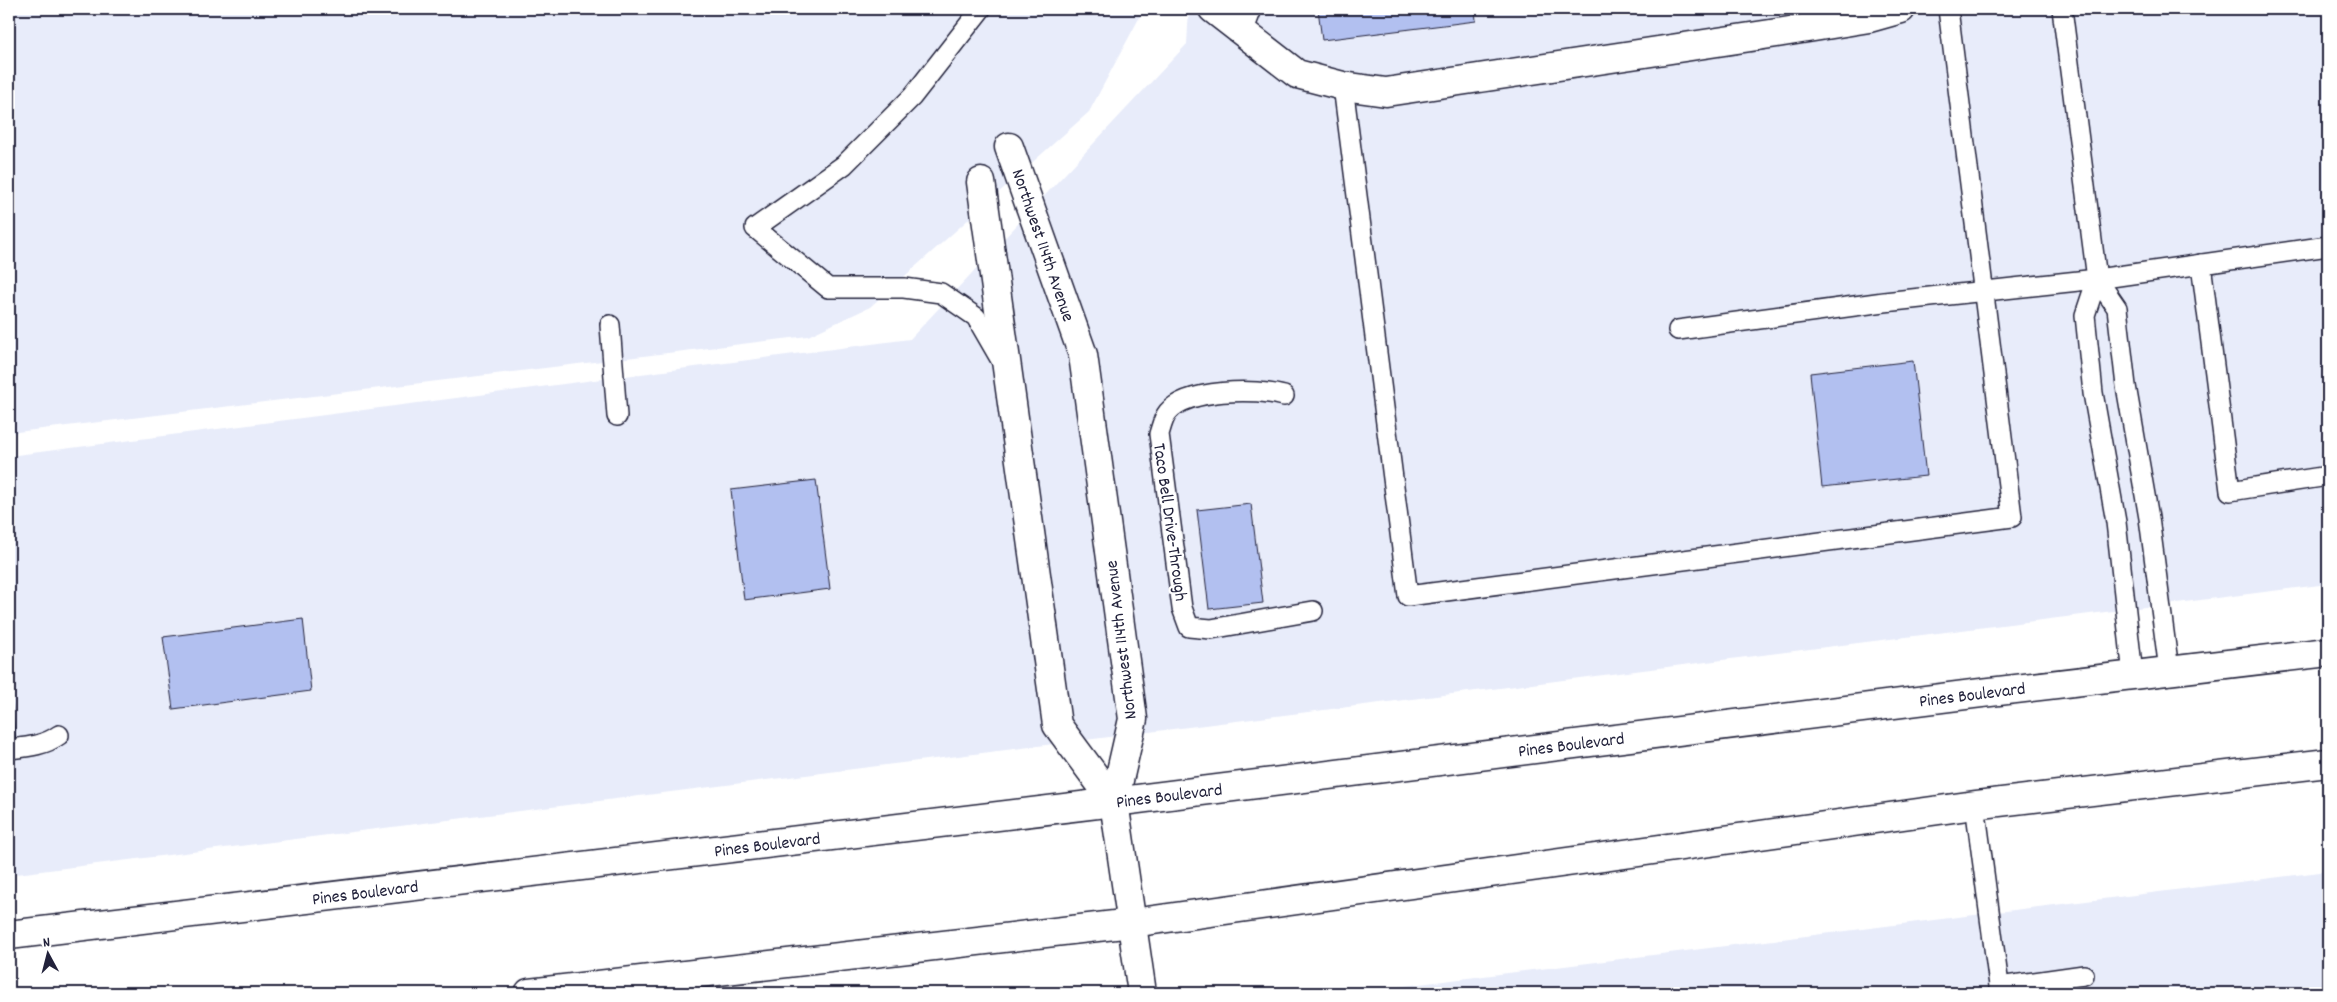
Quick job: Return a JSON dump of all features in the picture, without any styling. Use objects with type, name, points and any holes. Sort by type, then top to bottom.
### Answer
[{"type":"main road","points":[[1213,9],[1248,20],[1296,74],[1343,86],[1386,92],[1786,32],[1869,18],[1901,9]]},
{"type":"main road","name":"Northwest 114th Avenue","points":[[1009,146],[1083,355],[1133,719],[1114,802]]},
{"type":"main road","points":[[981,182],[1057,725],[1114,802],[1142,993]]},
{"type":"main road","name":"Pines Boulevard","points":[[9,935],[1114,802],[2169,670],[2328,652]]},
{"type":"main road","points":[[530,993],[1132,923],[1975,805],[2328,763]]},
{"type":"lane","points":[[981,9],[912,96],[844,165],[755,228],[828,288],[904,288],[941,293],[976,317],[1008,372]]},
{"type":"lane","points":[[1343,86],[1408,596],[2012,518],[1948,9]]},
{"type":"lane","points":[[2062,9],[2097,279],[2117,308],[2126,386],[2149,518],[2169,670]]},
{"type":"lane","points":[[1678,330],[1884,302],[2097,279],[2328,246]]},
{"type":"lane","points":[[2201,264],[2230,491],[2328,476]]},
{"type":"lane","points":[[2097,279],[2084,314],[2093,393],[2116,522],[2133,675]]},
{"type":"lane","points":[[610,325],[617,416]]},
{"type":"lane","name":"Taco Bell Drive-Through","points":[[1284,396],[1266,391],[1215,394],[1184,400],[1168,413],[1159,434],[1162,463],[1182,608],[1189,627],[1211,629],[1313,612]]},
{"type":"lane","points":[[9,750],[33,747],[50,742],[59,735]]},
{"type":"lane","points":[[1975,805],[1999,990],[2084,975]]},
{"type":"shaded area","points":[[9,9],[1144,9],[1089,112],[870,307],[808,336],[9,433]]},
{"type":"shaded area","points":[[1189,9],[2328,9],[2328,584],[9,875],[9,456],[910,339],[1187,44]]},
{"type":"shaded area","points":[[2328,871],[2328,993],[1347,993]]},
{"type":"building","points":[[1318,9],[1475,9],[1476,21],[1322,40]]},
{"type":"building","points":[[1913,361],[1926,476],[1822,487],[1810,373]]},
{"type":"building","points":[[816,480],[830,589],[744,600],[731,490]]},
{"type":"building","points":[[1251,504],[1263,603],[1209,609],[1197,510]]},
{"type":"building","points":[[303,619],[311,691],[173,709],[163,637]]},
{"type":"building","points":[[9,682],[16,742],[9,743]]}]
